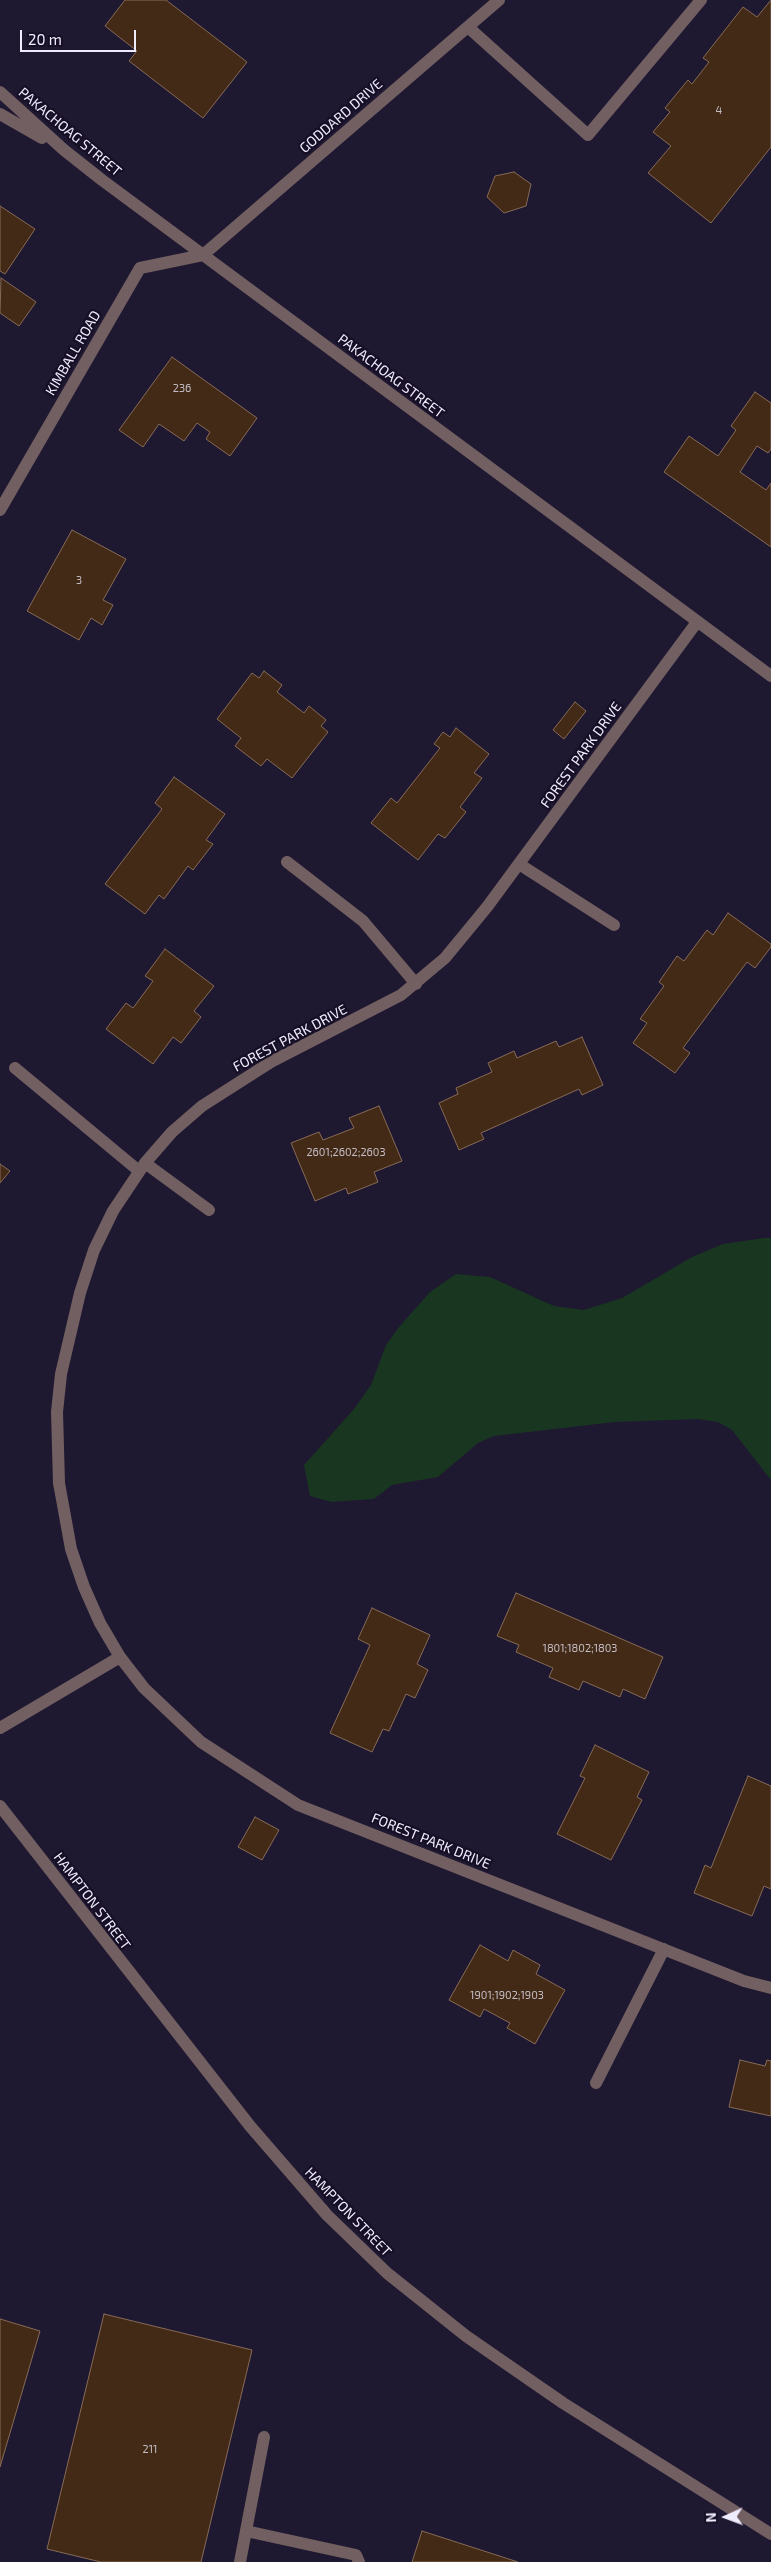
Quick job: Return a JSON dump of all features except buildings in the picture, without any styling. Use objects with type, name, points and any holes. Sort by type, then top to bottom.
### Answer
[{"type":"street","name":"GODDARD DRIVE","points":[[203,255],[499,0]]},
{"type":"street","points":[[468,27],[588,135],[701,0]]},
{"type":"street","name":"PAKACHOAG STREET","points":[[0,92],[64,150],[771,676]]},
{"type":"street","points":[[0,114],[64,150]]},
{"type":"street","name":"KIMBALL ROAD","points":[[0,510],[140,268],[203,255]]},
{"type":"street","name":"FOREST PARK DRIVE","points":[[697,622],[487,907],[444,958],[416,984],[386,1005],[271,1062],[202,1106],[172,1132],[142,1167],[113,1211],[94,1250],[80,1293],[61,1374],[57,1412],[58,1483],[71,1550],[84,1587],[100,1623],[120,1657],[144,1688],[201,1742],[298,1805],[744,1981],[771,1988]]},
{"type":"street","points":[[288,862],[362,921],[416,984]]},
{"type":"street","points":[[519,864],[614,925]]},
{"type":"street","points":[[15,1068],[142,1167],[208,1210]]},
{"type":"street","points":[[0,1728],[120,1657]]},
{"type":"street","name":"HAMPTON STREET","points":[[0,1806],[250,2126],[327,2215],[387,2273],[466,2336],[547,2392],[771,2534]]},
{"type":"street","points":[[596,2083],[664,1949]]},
{"type":"street","points":[[240,2562],[264,2437]]},
{"type":"street","points":[[246,2531],[356,2555],[359,2562]]},
{"type":"green space","points":[[771,1238],[771,1480],[732,1430],[718,1422],[698,1419],[615,1422],[494,1436],[478,1443],[438,1477],[392,1485],[374,1499],[332,1502],[310,1496],[304,1465],[354,1409],[371,1385],[386,1345],[399,1327],[430,1292],[456,1274],[490,1277],[554,1306],[584,1310],[622,1298],[692,1257],[723,1244]]}]
